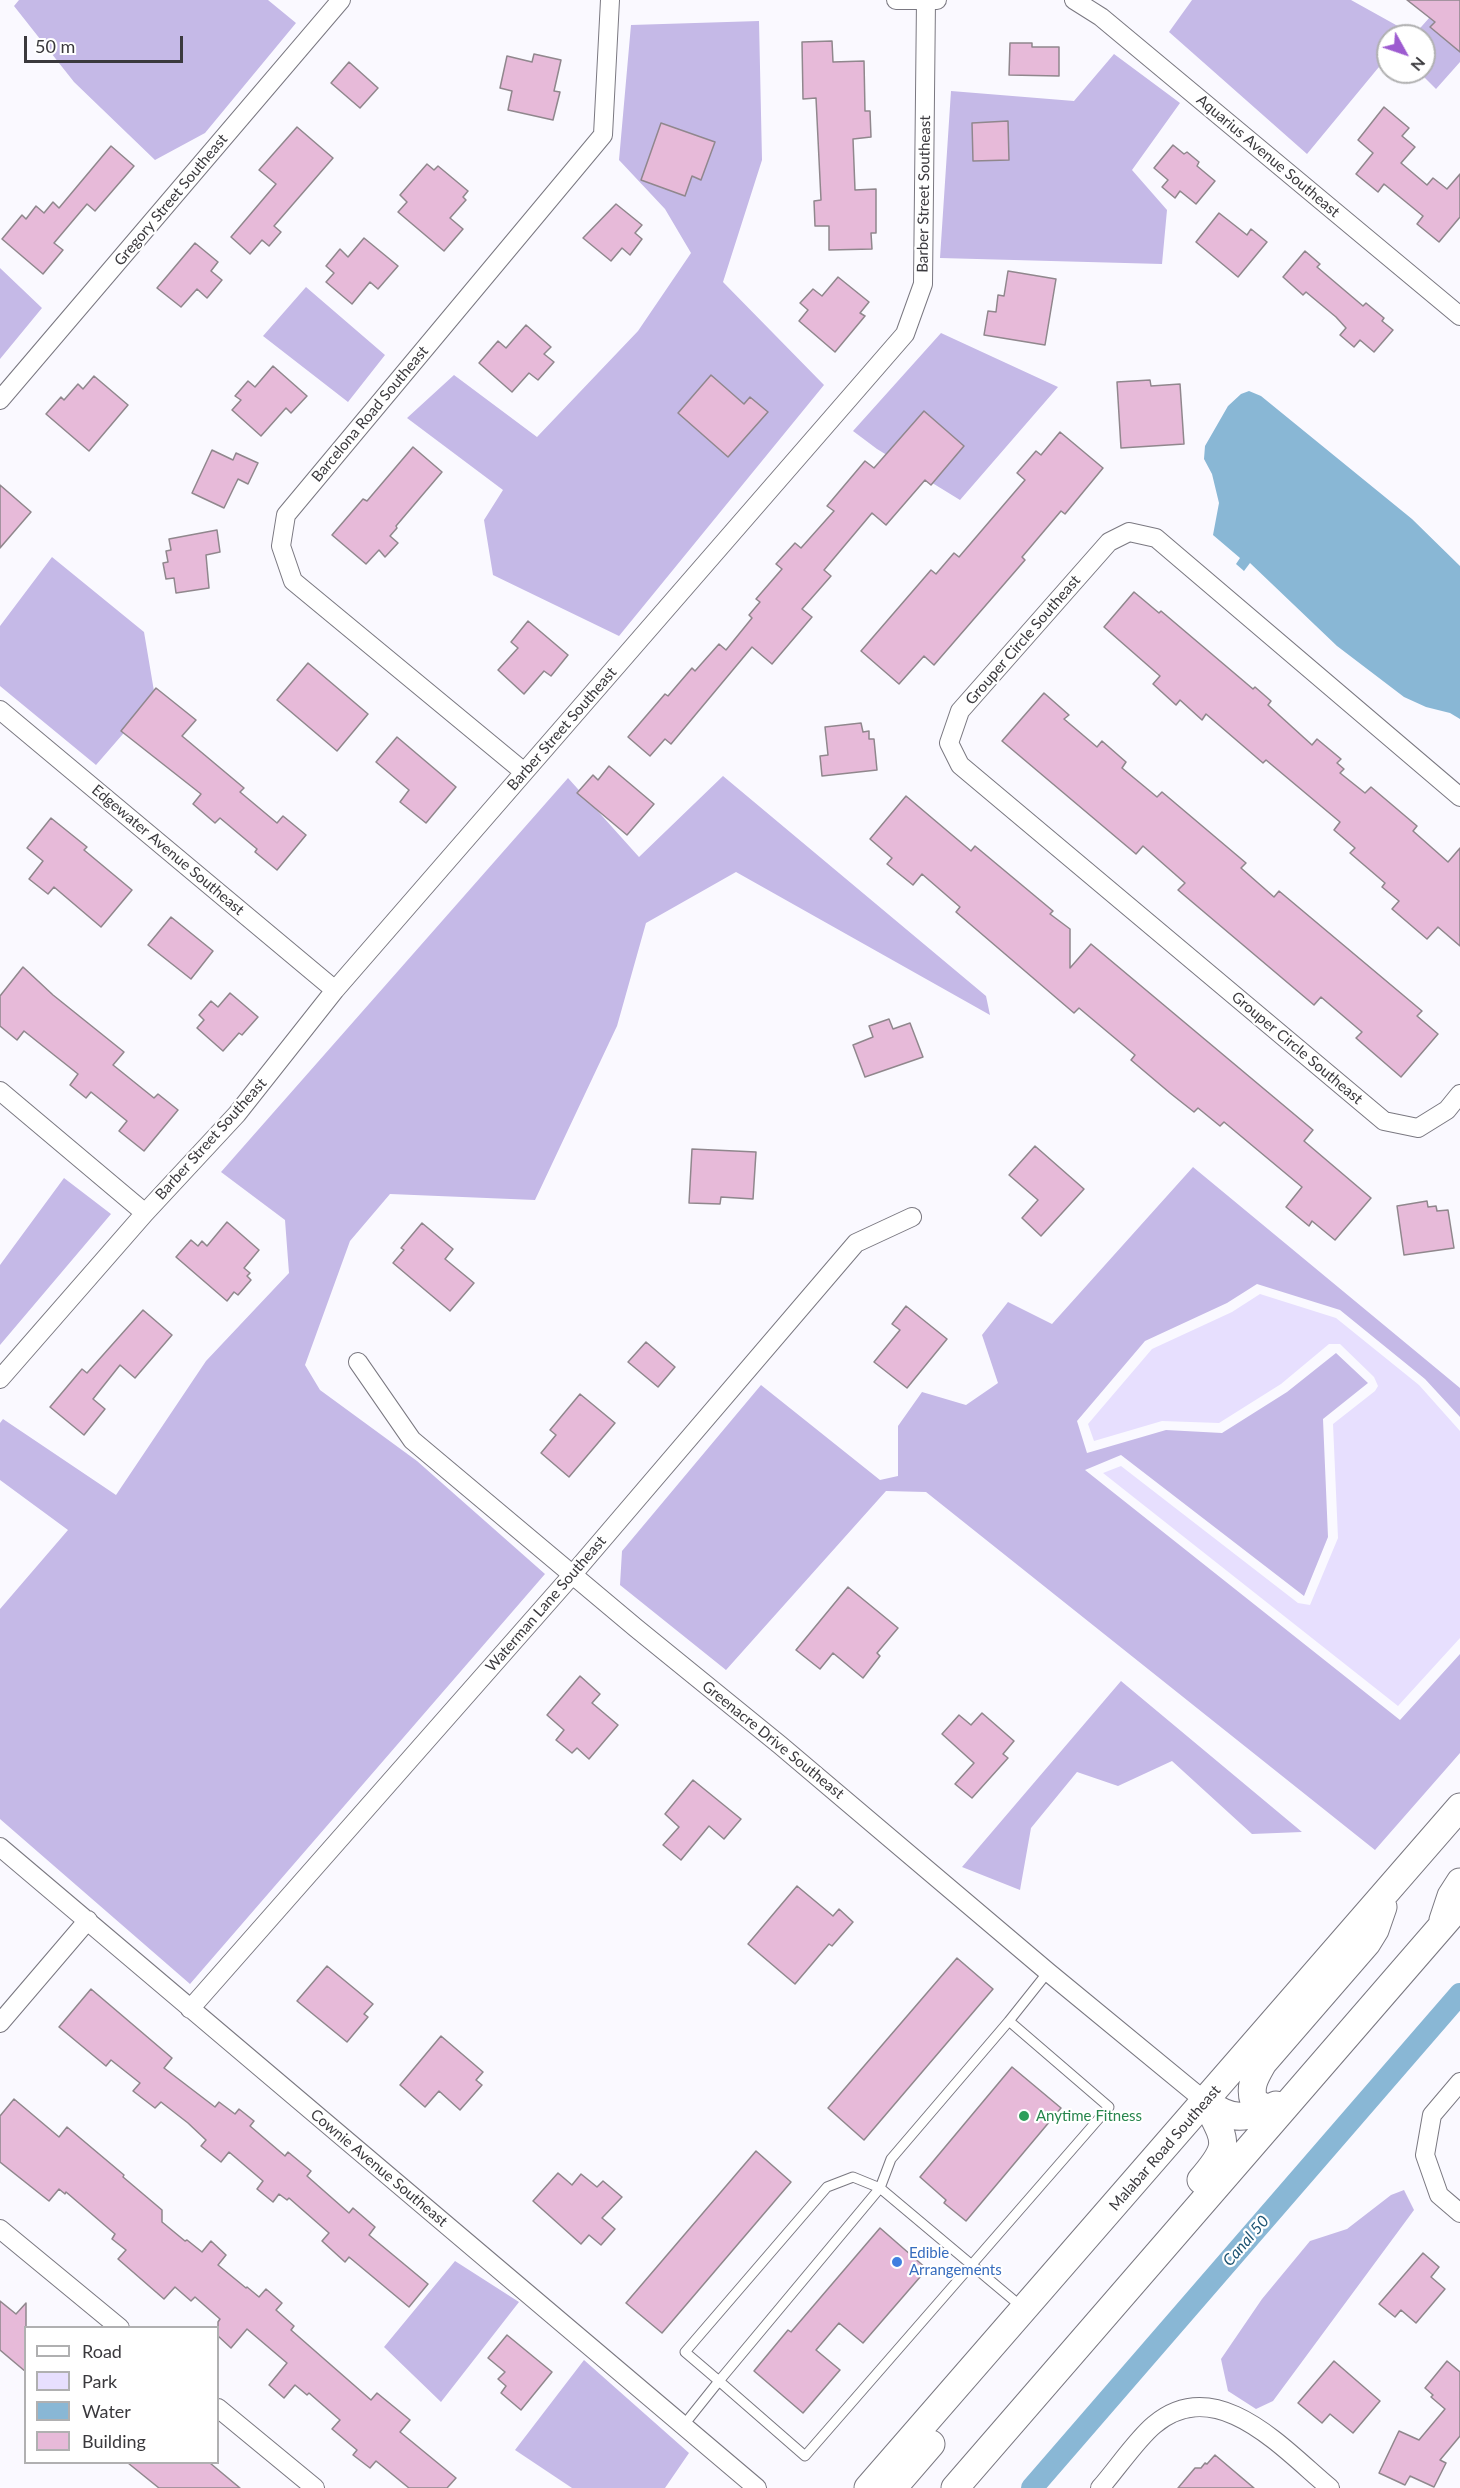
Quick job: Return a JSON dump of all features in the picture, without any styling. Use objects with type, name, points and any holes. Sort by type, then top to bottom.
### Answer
[{"type":"main road","name":"Malabar Road Southeast","points":[[868,2488],[1206,2102],[1460,1807]]},
{"type":"main road","points":[[1439,1929],[1451,1896],[1460,1882]]},
{"type":"main road","points":[[1268,2109],[1254,2102],[1251,2092],[1252,2081],[1263,2063],[1367,1943],[1375,1930],[1391,1885]]},
{"type":"main road","points":[[955,2488],[1460,1905]]},
{"type":"main road","points":[[1206,2102],[1222,2114],[1248,2117],[1295,2095]]},
{"type":"main road","points":[[1045,2385],[1072,2328],[1217,2161],[1223,2148],[1221,2132],[1206,2102]]},
{"type":"main road","points":[[893,2488],[991,2374],[1004,2332]]},
{"type":"street","name":"Gregory Street Southeast","points":[[0,400],[341,0]]},
{"type":"street","name":"Barcelona Road Southeast","points":[[524,772],[293,581],[281,546],[286,515],[603,135],[610,0]]},
{"type":"street","points":[[896,0],[937,0]]},
{"type":"street","name":"Barber Street Southeast","points":[[0,1379],[145,1213],[237,1114],[335,990],[905,334],[923,284],[926,0]]},
{"type":"street","name":"Aquarius Avenue Southeast","points":[[1074,0],[1101,16],[1460,316]]},
{"type":"street","name":"Grouper Circle Southeast","points":[[1460,797],[1156,538],[1129,532],[1109,542],[960,711],[949,743],[960,765],[1384,1121],[1418,1128],[1447,1110],[1460,1094]]},
{"type":"street","name":"Edgewater Avenue Southeast","points":[[0,710],[335,990]]},
{"type":"street","points":[[0,1091],[145,1213]]},
{"type":"street","name":"Waterman Lane Southeast","points":[[190,2009],[573,1574],[856,1243],[912,1217]]},
{"type":"street","name":"Greenacre Drive Southeast","points":[[358,1362],[412,1440],[789,1752],[1047,1972],[1206,2102]]},
{"type":"street","name":"Cownie Avenue Southeast","points":[[0,1847],[757,2488]]},
{"type":"street","points":[[0,2023],[88,1920]]},
{"type":"street","points":[[1460,2082],[1432,2115],[1425,2155],[1439,2195],[1460,2213]]},
{"type":"street","points":[[0,2229],[118,2326]]},
{"type":"street","points":[[1100,2488],[1154,2425],[1190,2407],[1209,2407],[1243,2417],[1330,2488]]},
{"type":"street","points":[[219,2409],[315,2488]]},
{"type":"lane","points":[[683,2426],[880,2188],[891,2158],[1009,2021],[1047,1972]]},
{"type":"lane","points":[[1009,2021],[1109,2107],[972,2265],[806,2456],[685,2352],[827,2187],[853,2177],[880,2188],[972,2265],[1024,2309]]},
{"type":"green space","points":[[1260,1294],[1336,1318],[1419,1385],[1460,1431],[1460,1638],[1398,1706],[1103,1473],[1121,1466],[1298,1603],[1310,1605],[1338,1538],[1333,1424],[1375,1391],[1378,1386],[1374,1377],[1340,1344],[1329,1344],[1281,1384],[1219,1423],[1162,1421],[1094,1441],[1088,1424],[1152,1349],[1232,1312]]},
{"type":"shaded area","points":[[19,0],[268,0],[296,23],[205,133],[155,160],[74,82],[14,6]]},
{"type":"shaded area","points":[[1192,0],[1351,0],[1394,24],[1376,24],[1376,71],[1307,154],[1169,32]]},
{"type":"shaded area","points":[[1445,0],[1460,0],[1460,62],[1436,89],[1431,84],[1436,84],[1436,24],[1424,24]]},
{"type":"shaded area","points":[[759,21],[762,160],[723,282],[824,385],[619,636],[493,575],[484,520],[503,490],[407,418],[454,375],[537,437],[638,331],[691,253],[665,209],[619,160],[631,25]]},
{"type":"shaded area","points":[[1114,54],[1180,103],[1132,170],[1167,210],[1162,264],[940,258],[951,91],[1074,101]]},
{"type":"shaded area","points":[[0,268],[42,308],[0,359]]},
{"type":"shaded area","points":[[306,287],[385,355],[348,402],[263,336]]},
{"type":"shaded area","points":[[941,333],[1058,387],[960,500],[877,449],[853,431]]},
{"type":"shaded area","points":[[52,557],[144,632],[155,697],[96,765],[0,686],[0,626]]},
{"type":"shaded area","points":[[723,776],[986,996],[990,1015],[736,872],[646,923],[617,1026],[535,1200],[390,1194],[350,1241],[305,1365],[320,1390],[417,1461],[545,1574],[190,1984],[0,1819],[0,1609],[68,1530],[0,1480],[0,1423],[3,1419],[116,1495],[206,1361],[289,1273],[285,1220],[221,1172],[568,778],[639,857]]},
{"type":"shaded area","points":[[1193,1167],[1460,1388],[1460,1417],[1425,1379],[1340,1310],[1257,1284],[1227,1303],[1145,1341],[1077,1421],[1087,1453],[1166,1430],[1222,1433],[1287,1392],[1336,1353],[1368,1383],[1323,1419],[1328,1537],[1304,1596],[1121,1455],[1085,1470],[1400,1720],[1460,1654],[1460,1753],[1375,1850],[926,1492],[886,1491],[726,1670],[620,1585],[622,1551],[761,1385],[880,1480],[898,1476],[898,1426],[922,1392],[966,1405],[998,1383],[982,1335],[1008,1302],[1052,1324]]},
{"type":"shaded area","points":[[64,1178],[111,1214],[0,1345],[0,1265]]},
{"type":"shaded area","points":[[1121,1681],[1302,1832],[1252,1834],[1172,1761],[1118,1786],[1077,1772],[1031,1828],[1020,1890],[962,1867]]},
{"type":"shaded area","points":[[1404,2190],[1414,2210],[1273,2401],[1256,2409],[1228,2391],[1221,2359],[1262,2299],[1310,2241],[1347,2229],[1391,2195]]},
{"type":"shaded area","points":[[455,2261],[519,2302],[441,2402],[384,2347]]},
{"type":"shaded area","points":[[584,2360],[689,2453],[665,2488],[572,2488],[515,2450]]},
{"type":"water","points":[[1249,391],[1261,396],[1412,519],[1460,566],[1460,719],[1450,713],[1426,707],[1404,697],[1337,646],[1250,563],[1244,571],[1236,564],[1240,558],[1213,535],[1219,503],[1212,474],[1204,459],[1205,446],[1228,406],[1241,394]]},
{"type":"building","points":[[1407,0],[1460,0],[1460,52],[1436,32],[1436,24],[1433,24],[1435,22]]},
{"type":"building","points":[[832,41],[833,62],[864,61],[865,111],[870,111],[871,137],[853,139],[855,190],[876,189],[876,233],[871,233],[872,249],[829,250],[829,226],[815,226],[814,201],[821,200],[816,98],[803,99],[802,42]]},
{"type":"building","points":[[1010,43],[1032,43],[1032,47],[1059,47],[1059,76],[1009,75]]},
{"type":"building","points":[[534,54],[561,60],[554,91],[560,92],[553,120],[508,110],[512,91],[500,88],[507,56],[532,62]]},
{"type":"building","points":[[349,62],[378,88],[360,108],[331,83]]},
{"type":"building","points":[[1384,107],[1409,128],[1402,136],[1415,147],[1401,163],[1427,185],[1433,178],[1447,189],[1460,174],[1460,217],[1439,242],[1417,224],[1423,216],[1384,184],[1378,192],[1356,174],[1373,153],[1358,140]]},
{"type":"building","points":[[1008,121],[1009,160],[973,161],[972,123]]},
{"type":"building","points":[[661,123],[715,142],[701,180],[692,176],[685,196],[641,180]]},
{"type":"building","points":[[297,127],[333,158],[274,226],[281,232],[269,246],[262,240],[250,254],[231,237],[276,184],[259,170]]},
{"type":"building","points":[[1173,145],[1184,154],[1187,152],[1199,162],[1197,166],[1215,181],[1196,204],[1180,191],[1175,198],[1162,187],[1168,180],[1154,168]]},
{"type":"building","points":[[111,146],[134,166],[95,211],[87,204],[54,243],[63,250],[43,274],[2,239],[22,215],[26,219],[36,206],[44,213],[53,202],[59,208]]},
{"type":"building","points":[[427,164],[434,170],[438,166],[468,191],[463,197],[466,200],[450,218],[463,229],[444,251],[398,212],[407,202],[400,195]]},
{"type":"building","points":[[616,204],[642,225],[635,233],[642,239],[630,255],[622,248],[611,261],[583,238]]},
{"type":"building","points":[[1219,213],[1247,235],[1251,229],[1267,242],[1238,277],[1196,242]]},
{"type":"building","points":[[364,238],[398,266],[378,289],[370,282],[352,304],[326,282],[334,273],[326,266],[340,249],[348,257]]},
{"type":"building","points":[[195,243],[218,262],[211,271],[222,280],[207,298],[197,289],[181,307],[157,288]]},
{"type":"building","points":[[1305,251],[1320,264],[1317,267],[1363,306],[1366,303],[1384,318],[1382,321],[1393,330],[1374,352],[1360,340],[1354,347],[1340,335],[1346,328],[1336,317],[1306,292],[1303,295],[1283,277]]},
{"type":"building","points":[[1008,271],[1056,279],[1045,345],[984,335],[988,311],[996,312],[998,295],[1004,296]]},
{"type":"building","points":[[838,277],[869,302],[860,313],[865,316],[835,352],[799,321],[808,310],[800,303],[813,289],[822,296]]},
{"type":"building","points":[[526,325],[551,347],[544,354],[554,362],[538,380],[529,373],[512,392],[479,363],[498,341],[506,348]]},
{"type":"building","points":[[273,366],[307,396],[291,413],[286,408],[261,436],[232,410],[241,400],[235,396],[248,381],[255,387]]},
{"type":"building","points":[[711,375],[744,404],[750,397],[768,412],[728,457],[678,413]]},
{"type":"building","points":[[94,376],[128,405],[89,451],[46,414],[61,397],[64,400],[78,384],[83,389]]},
{"type":"building","points":[[1150,380],[1151,386],[1180,384],[1184,444],[1121,448],[1117,382]]},
{"type":"building","points":[[924,411],[964,446],[931,485],[925,480],[886,525],[872,513],[824,570],[831,576],[802,609],[812,617],[772,664],[752,647],[671,744],[665,739],[650,756],[628,737],[665,694],[668,696],[692,668],[695,671],[719,644],[726,650],[752,618],[749,615],[760,602],[756,599],[782,569],[776,564],[795,543],[801,548],[834,511],[827,506],[865,461],[874,468]]},
{"type":"building","points":[[1060,432],[1103,468],[1065,514],[1061,511],[1022,557],[1025,560],[934,665],[924,656],[899,684],[861,651],[931,570],[936,574],[954,553],[959,557],[1025,480],[1017,473],[1036,451],[1041,455]]},
{"type":"building","points":[[413,447],[442,472],[396,526],[397,528],[390,536],[398,543],[385,557],[379,550],[366,564],[332,535],[363,499],[367,501]]},
{"type":"building","points":[[212,450],[233,460],[236,453],[258,463],[248,484],[238,479],[224,508],[192,493]]},
{"type":"building","points":[[0,485],[31,512],[0,548]]},
{"type":"building","points":[[217,530],[220,552],[206,555],[209,588],[176,593],[174,578],[166,579],[163,563],[168,562],[166,551],[171,550],[169,539]]},
{"type":"building","points":[[1134,592],[1159,613],[1161,611],[1253,689],[1255,687],[1271,701],[1268,705],[1312,745],[1317,739],[1341,759],[1337,763],[1344,769],[1340,773],[1365,793],[1371,787],[1417,826],[1413,831],[1448,862],[1460,848],[1460,946],[1438,927],[1427,939],[1392,909],[1399,901],[1382,887],[1385,883],[1350,853],[1355,848],[1334,830],[1340,822],[1266,760],[1263,763],[1206,714],[1202,720],[1180,700],[1176,705],[1153,684],[1160,676],[1104,627]]},
{"type":"building","points":[[528,621],[568,655],[551,676],[544,671],[524,694],[498,670],[518,648],[511,642]]},
{"type":"building","points":[[308,663],[368,714],[337,751],[277,700]]},
{"type":"building","points":[[156,688],[196,720],[182,736],[244,788],[240,792],[277,823],[283,816],[306,835],[277,870],[255,852],[257,849],[220,818],[215,823],[193,804],[201,794],[121,731]]},
{"type":"building","points":[[1044,693],[1069,715],[1064,719],[1097,747],[1102,741],[1126,762],[1122,768],[1157,797],[1162,792],[1246,863],[1241,868],[1274,897],[1279,891],[1422,1011],[1417,1016],[1438,1034],[1401,1077],[1356,1038],[1362,1032],[1321,997],[1314,1005],[1178,890],[1185,883],[1143,846],[1136,854],[1002,741]]},
{"type":"building","points":[[861,723],[863,732],[869,731],[869,739],[874,739],[877,770],[822,776],[820,756],[828,755],[825,727]]},
{"type":"building","points":[[397,737],[456,787],[426,823],[400,802],[409,790],[376,762]]},
{"type":"building","points":[[609,766],[654,804],[627,835],[577,793],[593,775],[598,780]]},
{"type":"building","points":[[906,796],[971,851],[975,846],[1053,911],[1050,914],[1070,929],[1070,968],[1091,944],[1313,1130],[1304,1141],[1371,1198],[1335,1240],[1312,1221],[1309,1226],[1286,1207],[1302,1187],[1224,1122],[1220,1126],[1198,1108],[1194,1112],[1170,1093],[1131,1060],[1135,1055],[1079,1008],[1074,1013],[956,912],[960,907],[922,874],[913,885],[887,864],[892,858],[870,839]]},
{"type":"building","points":[[51,818],[87,847],[84,850],[132,890],[101,927],[54,887],[48,894],[29,879],[43,861],[27,848]]},
{"type":"building","points":[[171,917],[213,951],[191,979],[148,945]]},
{"type":"building","points":[[23,967],[53,995],[124,1052],[113,1065],[154,1098],[158,1094],[178,1110],[144,1151],[119,1131],[127,1121],[91,1092],[86,1098],[70,1085],[78,1074],[24,1031],[17,1040],[0,1026],[0,996]]},
{"type":"building","points":[[230,993],[258,1017],[223,1051],[197,1028],[204,1020],[199,1015],[211,1001],[218,1007]]},
{"type":"building","points":[[889,1019],[893,1029],[910,1023],[923,1057],[865,1077],[853,1045],[873,1037],[869,1026]]},
{"type":"building","points":[[1035,1146],[1084,1189],[1041,1236],[1022,1218],[1038,1200],[1009,1175]]},
{"type":"building","points":[[692,1149],[756,1152],[753,1199],[721,1197],[720,1204],[689,1203]]},
{"type":"building","points":[[1427,1201],[1428,1207],[1436,1206],[1437,1211],[1448,1210],[1454,1248],[1404,1255],[1397,1206]]},
{"type":"building","points":[[227,1222],[259,1250],[244,1268],[250,1273],[247,1276],[251,1280],[238,1295],[234,1292],[227,1301],[176,1257],[191,1240],[198,1246],[202,1241],[207,1246]]},
{"type":"building","points":[[422,1223],[453,1249],[445,1259],[474,1283],[450,1311],[393,1263],[404,1250],[401,1248]]},
{"type":"building","points":[[906,1306],[947,1339],[907,1388],[874,1362],[900,1330],[892,1324]]},
{"type":"building","points":[[143,1310],[172,1335],[135,1378],[120,1365],[93,1399],[105,1409],[84,1435],[50,1407],[82,1369],[87,1373]]},
{"type":"building","points":[[646,1342],[675,1367],[658,1387],[628,1362]]},
{"type":"building","points":[[580,1394],[615,1423],[569,1477],[541,1453],[556,1435],[550,1430]]},
{"type":"building","points":[[848,1587],[898,1628],[877,1653],[880,1656],[863,1678],[833,1653],[820,1669],[796,1650]]},
{"type":"building","points":[[580,1676],[600,1694],[592,1703],[618,1725],[589,1759],[577,1748],[572,1753],[556,1740],[564,1730],[547,1715]]},
{"type":"building","points":[[982,1713],[1014,1741],[1003,1754],[1008,1758],[972,1798],[955,1784],[974,1763],[942,1734],[959,1715],[971,1725]]},
{"type":"building","points":[[693,1780],[741,1819],[724,1839],[709,1826],[681,1860],[663,1845],[679,1827],[665,1814]]},
{"type":"building","points":[[797,1886],[833,1916],[839,1909],[853,1922],[832,1946],[829,1944],[795,1984],[748,1944]]},
{"type":"building","points":[[957,1958],[993,1989],[864,2140],[828,2108]]},
{"type":"building","points":[[327,1966],[373,2004],[364,2014],[368,2017],[347,2042],[297,2001]]},
{"type":"building","points":[[91,1989],[172,2058],[164,2068],[215,2107],[219,2102],[235,2114],[239,2109],[254,2121],[250,2126],[285,2156],[288,2152],[311,2171],[307,2176],[349,2213],[353,2208],[375,2227],[369,2235],[428,2284],[409,2307],[349,2257],[345,2262],[322,2241],[329,2233],[289,2198],[287,2200],[279,2194],[273,2202],[257,2189],[263,2181],[229,2152],[221,2162],[201,2146],[206,2140],[188,2123],[161,2102],[155,2108],[133,2091],[140,2083],[111,2060],[106,2066],[59,2027]]},
{"type":"building","points":[[441,2036],[483,2072],[476,2080],[482,2085],[460,2110],[439,2091],[425,2107],[400,2085]]},
{"type":"building","points":[[1012,2067],[1061,2108],[966,2221],[944,2203],[946,2200],[920,2177]]},
{"type":"building","points":[[14,2099],[59,2137],[67,2127],[162,2210],[162,2222],[185,2241],[187,2240],[202,2252],[211,2241],[226,2255],[218,2265],[259,2297],[266,2289],[282,2303],[276,2310],[294,2326],[291,2330],[371,2400],[377,2393],[410,2420],[400,2432],[456,2478],[447,2488],[409,2488],[376,2461],[370,2468],[353,2455],[357,2450],[332,2429],[340,2420],[309,2393],[307,2395],[295,2385],[284,2398],[269,2385],[287,2363],[247,2329],[231,2348],[219,2337],[218,2322],[220,2319],[195,2297],[191,2301],[175,2287],[164,2299],[118,2259],[126,2250],[112,2239],[115,2234],[66,2192],[65,2194],[59,2189],[49,2201],[0,2162],[0,2116]]},
{"type":"building","points":[[756,2151],[791,2182],[662,2333],[626,2303]]},
{"type":"building","points":[[558,2173],[572,2185],[581,2174],[597,2187],[603,2181],[622,2197],[602,2218],[615,2229],[601,2245],[589,2235],[581,2244],[533,2201]]},
{"type":"building","points":[[880,2228],[927,2269],[863,2343],[839,2323],[816,2350],[840,2370],[803,2413],[754,2371],[788,2330],[791,2332]]},
{"type":"building","points":[[1423,2253],[1439,2267],[1431,2277],[1445,2289],[1416,2323],[1401,2310],[1395,2317],[1379,2304]]},
{"type":"building","points":[[0,2301],[16,2314],[26,2303],[24,2370],[0,2350]]},
{"type":"building","points":[[507,2335],[552,2372],[521,2410],[501,2393],[506,2386],[498,2379],[505,2372],[488,2358]]},
{"type":"building","points":[[1334,2361],[1380,2401],[1353,2433],[1330,2414],[1322,2423],[1298,2403]]},
{"type":"building","points":[[1447,2361],[1460,2372],[1460,2436],[1440,2460],[1446,2463],[1434,2487],[1410,2476],[1405,2485],[1379,2473],[1399,2431],[1419,2440],[1445,2409],[1431,2397],[1433,2395],[1425,2388]]},
{"type":"building","points":[[1215,2455],[1254,2488],[1178,2488],[1195,2468],[1201,2468]]},
{"type":"building","points":[[129,2464],[211,2464],[240,2488],[159,2488]]},
{"type":"waterway","name":"Canal 50","points":[[1032,2488],[1460,1994]]},
{"type":"place","name":"Anytime Fitness","points":[[1024,2116]]},
{"type":"place","name":"Edible Arrangements","points":[[897,2262]]}]
